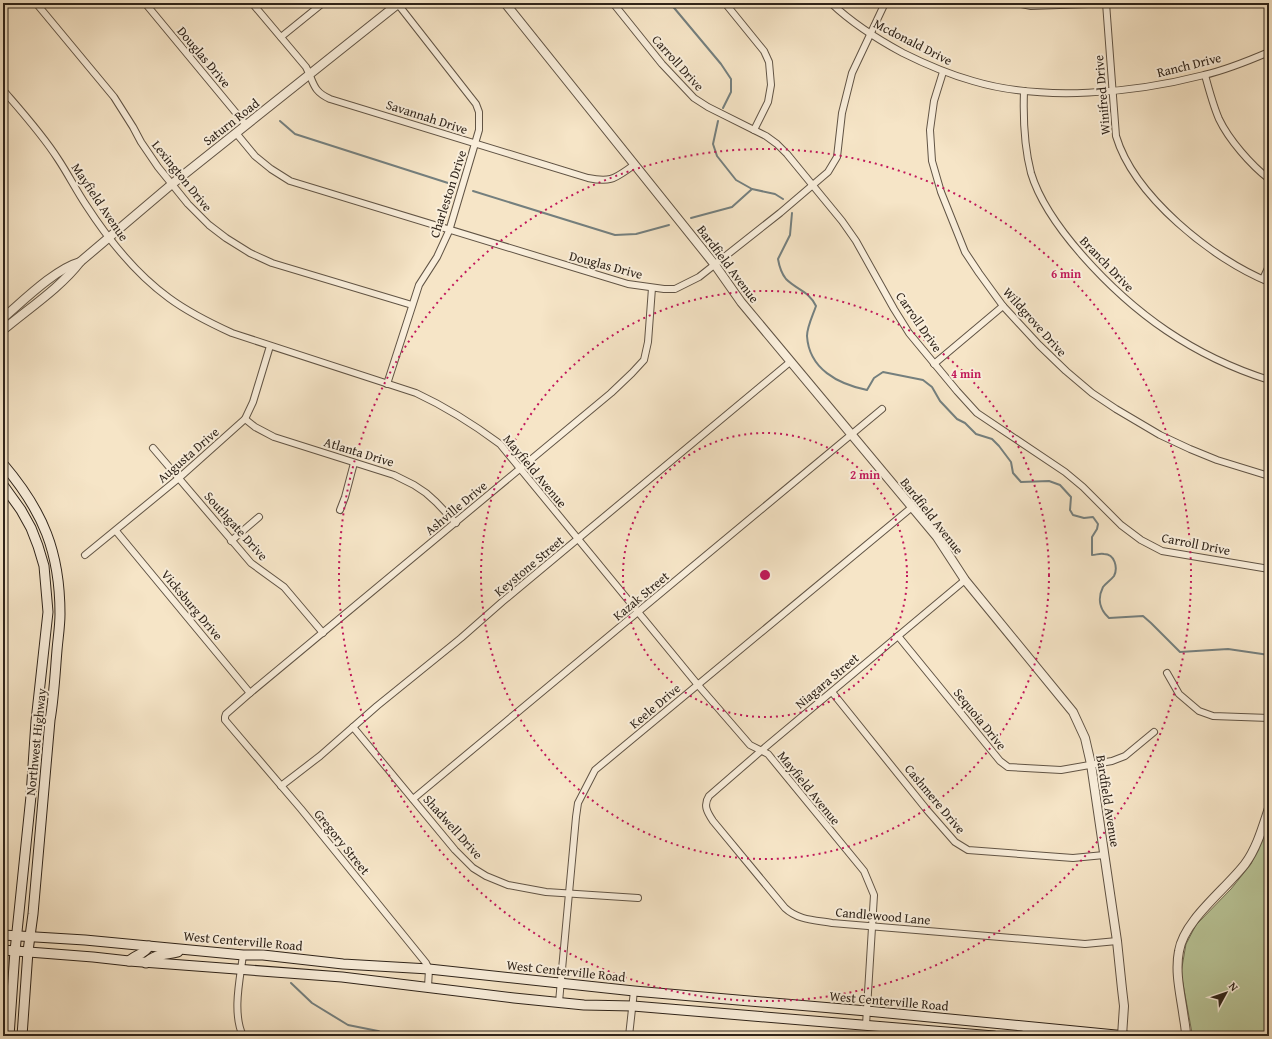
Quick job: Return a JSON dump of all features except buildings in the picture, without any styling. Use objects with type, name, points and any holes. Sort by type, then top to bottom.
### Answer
[{"type":"main road","name":"Northwest Highway","points":[[3,464],[21,486],[38,514],[51,545],[60,590],[60,616],[54,699],[50,720],[28,951],[22,1036]]},
{"type":"main road","name":"Northwest Highway","points":[[3,485],[31,528],[44,566],[48,612],[38,701],[31,798],[15,951],[9,1036]]},
{"type":"main road","points":[[10,494],[21,486]]},
{"type":"main road","points":[[38,701],[54,699]]},
{"type":"main road","points":[[31,798],[43,799]]},
{"type":"main road","name":"West Centerville Road","points":[[3,935],[263,955],[343,964],[429,969],[634,991],[867,1011],[1027,1032],[1126,1036]]},
{"type":"main road","points":[[129,961],[147,950],[149,946]]},
{"type":"main road","points":[[146,963],[151,958],[158,955],[174,953],[187,949]]},
{"type":"main road","name":"West Centerville Road","points":[[3,950],[28,951],[146,963],[342,977],[584,1005],[633,1006],[994,1036]]},
{"type":"main road","points":[[342,977],[343,964]]},
{"type":"street","name":"Lexington Drive","points":[[36,3],[114,97],[141,142],[172,184],[188,204],[209,225],[250,253],[272,263],[412,305]]},
{"type":"street","name":"Douglas Drive","points":[[145,3],[246,125]]},
{"type":"street","name":"Savannah Drive","points":[[252,3],[306,67],[314,85],[321,95],[330,99],[588,178],[603,181],[617,177],[634,165]]},
{"type":"street","points":[[281,38],[323,3]]},
{"type":"street","name":"Saturn Road","points":[[3,330],[63,280],[80,262],[172,184],[398,3]]},
{"type":"street","name":"Charleston Drive","points":[[387,384],[419,285],[437,257],[449,231],[479,130],[479,112],[476,104],[398,3]]},
{"type":"street","name":"Bardfield Avenue","points":[[505,3],[715,265],[741,302],[937,538],[966,580],[1073,712],[1085,738],[1091,764],[1117,941],[1124,1006],[1122,1036]]},
{"type":"street","name":"Carroll Drive","points":[[613,3],[662,64],[694,98],[777,144],[813,185],[856,241],[909,333],[977,413],[1066,472],[1121,525],[1141,540],[1162,551],[1269,569]]},
{"type":"street","points":[[725,3],[764,51],[769,62],[771,85],[768,102],[754,130]]},
{"type":"street","name":"Mcdonald Drive","points":[[831,3],[870,34],[888,45],[943,72],[974,82],[1024,91],[1054,93],[1112,91]]},
{"type":"street","name":"Douglas Drive","points":[[236,133],[255,156],[271,169],[290,181],[449,231],[628,284],[652,288],[675,288],[699,277],[715,265],[828,172],[837,157],[842,113],[852,73],[885,3]]},
{"type":"street","points":[[1016,3],[1031,6],[1117,3]]},
{"type":"street","name":"Winifred Drive","points":[[1106,4],[1116,136],[1124,157],[1137,178],[1172,217],[1203,244],[1243,270],[1266,281]]},
{"type":"street","name":"Ranch Drive","points":[[1112,91],[1175,82],[1205,75],[1269,52]]},
{"type":"street","name":"Wildgrove Drive","points":[[943,72],[934,101],[930,130],[932,161],[940,192],[965,252],[1004,306],[1039,345],[1066,371],[1092,393],[1116,409],[1190,449],[1217,460],[1269,476]]},
{"type":"street","points":[[1205,75],[1220,121],[1244,155],[1269,179]]},
{"type":"street","name":"Mayfield Avenue","points":[[3,90],[49,145],[86,206],[109,238],[152,285],[188,311],[232,333],[416,393],[438,403],[478,427],[500,444],[698,685],[750,745],[762,750],[772,760],[864,871],[874,895],[866,1025]]},
{"type":"street","name":"Branch Drive","points":[[1024,91],[1023,116],[1025,144],[1031,173],[1039,194],[1059,227],[1074,245],[1125,299],[1148,318],[1175,337],[1222,363],[1269,380]]},
{"type":"street","name":"Saturn Road","points":[[3,318],[51,278],[71,264],[80,262]]},
{"type":"street","points":[[1266,281],[1269,266]]},
{"type":"street","name":"Ashville Drive","points":[[225,717],[226,714],[250,693],[521,469],[611,393],[632,373],[644,360],[648,342],[652,288]]},
{"type":"street","points":[[934,364],[1004,306]]},
{"type":"street","name":"Augusta Drive","points":[[85,556],[179,478],[245,419],[253,402],[270,346]]},
{"type":"street","name":"Keystone Street","points":[[281,786],[320,756],[790,362]]},
{"type":"street","name":"Kazak Street","points":[[413,799],[882,409]]},
{"type":"street","name":"Atlanta Drive","points":[[245,419],[255,428],[274,437],[394,475],[414,485],[436,502],[456,523]]},
{"type":"street","name":"Southgate Drive","points":[[153,448],[251,563],[284,587],[323,633]]},
{"type":"street","points":[[340,510],[354,462]]},
{"type":"street","name":"Keele Drive","points":[[559,1002],[578,803],[595,770],[911,508]]},
{"type":"street","points":[[231,541],[259,517]]},
{"type":"street","name":"Vicksburg Drive","points":[[116,531],[250,693]]},
{"type":"street","name":"Niagara Street","points":[[706,801],[709,796],[762,750],[966,580]]},
{"type":"street","name":"Sequoia Drive","points":[[898,636],[1000,762],[1008,767],[1061,770],[1112,761],[1125,756],[1154,732]]},
{"type":"street","points":[[1167,673],[1179,694],[1199,711],[1213,716],[1269,718]]},
{"type":"street","name":"Cashmere Drive","points":[[832,692],[945,831],[955,842],[968,850],[1074,858],[1104,854]]},
{"type":"street","name":"Gregory Street","points":[[225,717],[426,963],[429,969]]},
{"type":"street","name":"Shadwell Drive","points":[[353,727],[455,850],[473,868],[486,876],[508,885],[546,892],[638,898]]},
{"type":"street","name":"Candlewood Lane","points":[[706,801],[707,811],[713,821],[785,908],[791,914],[800,918],[832,923],[1085,944],[1117,941]]},
{"type":"street","points":[[1186,1036],[1178,969],[1181,942],[1194,920],[1246,863],[1258,839],[1269,808]]},
{"type":"street","points":[[243,954],[237,1014],[238,1025],[243,1036]]},
{"type":"street","points":[[428,987],[429,969]]},
{"type":"street","points":[[629,1036],[634,991]]},
{"type":"green space","points":[[1269,819],[1269,1036],[1213,1036],[1192,1033],[1181,973],[1186,944],[1196,925],[1231,889],[1251,864]]},
{"type":"waterway","points":[[670,3],[721,64],[731,79],[731,92],[723,108]]},
{"type":"waterway","points":[[280,121],[295,134],[448,183]]},
{"type":"waterway","points":[[718,121],[713,144],[717,156],[736,180],[752,189],[775,194],[783,199]]},
{"type":"waterway","points":[[691,218],[732,207],[752,189]]},
{"type":"waterway","points":[[473,191],[615,235],[636,234],[669,225]]},
{"type":"waterway","points":[[792,213],[790,235],[778,261],[786,279],[810,297],[816,306],[809,325],[807,336],[809,348],[813,358],[819,366],[836,379],[846,384],[867,390],[874,378],[883,372],[923,380],[932,387],[940,401],[957,419],[965,423],[976,434],[992,439],[999,446],[1011,462],[1013,473],[1021,482],[1049,481],[1060,485],[1071,497],[1070,510],[1073,515],[1084,518],[1093,517],[1098,524],[1092,537],[1092,555],[1108,555],[1111,556],[1115,562],[1116,569],[1114,576],[1103,587],[1100,596],[1100,604],[1103,611],[1109,618],[1143,616],[1180,652],[1228,649],[1269,655]]},
{"type":"waterway","points":[[291,983],[312,1003],[348,1025],[378,1031],[388,1036]]}]
